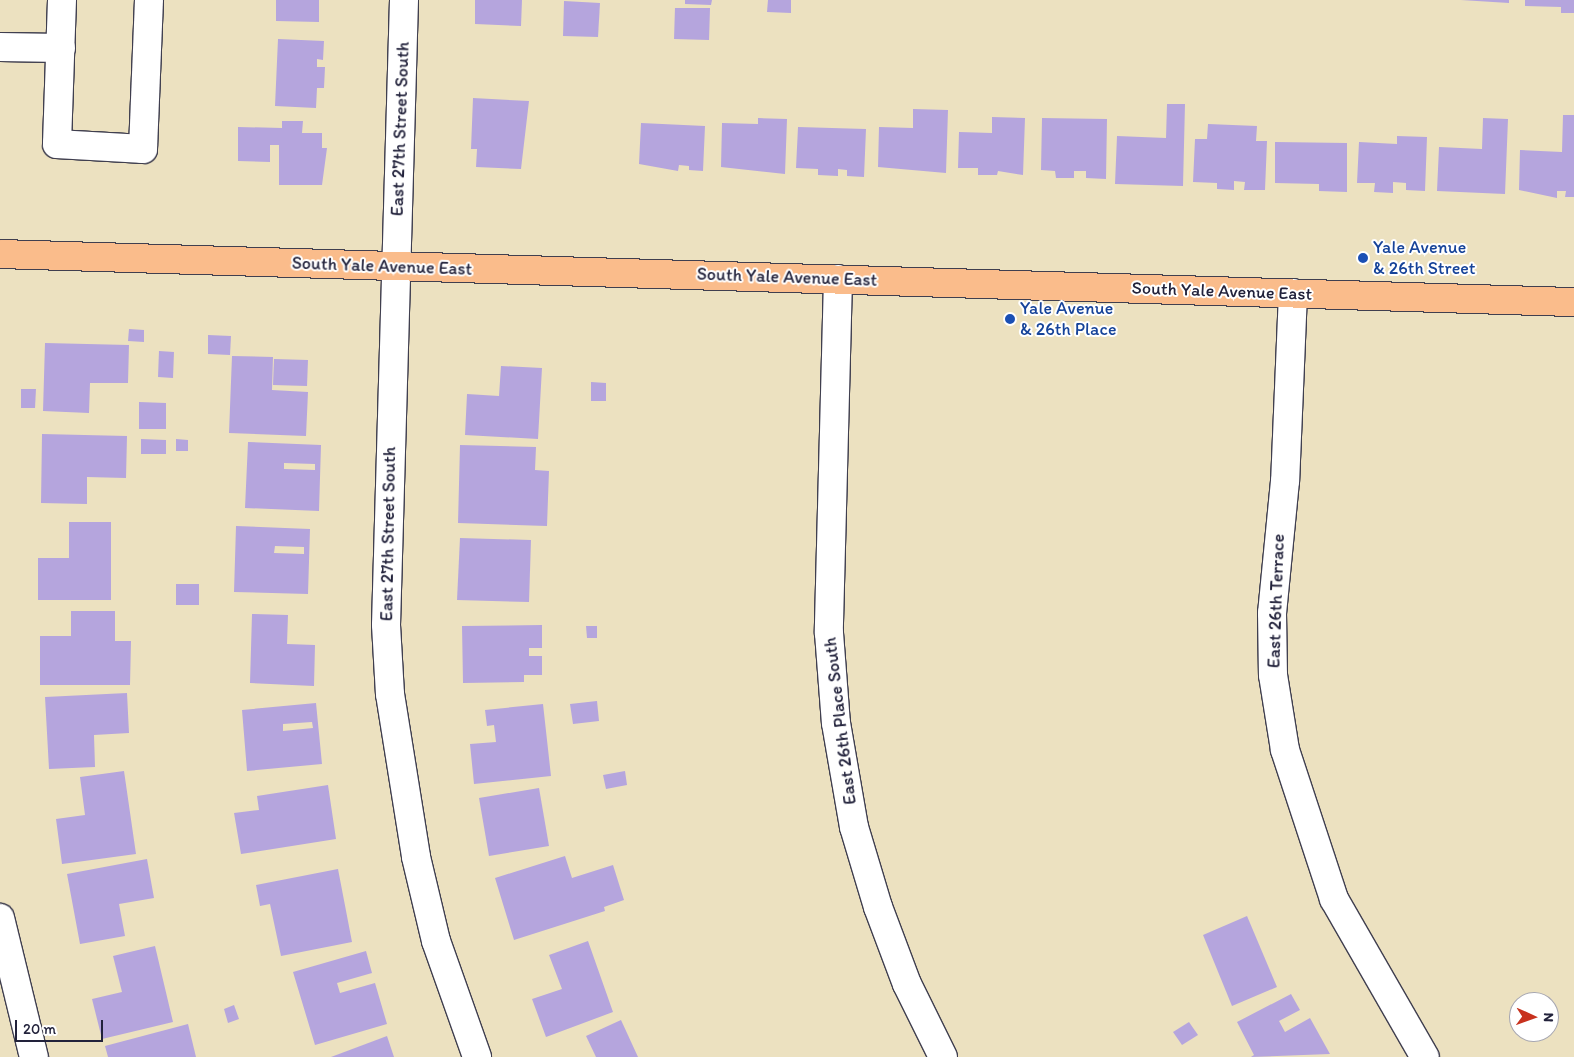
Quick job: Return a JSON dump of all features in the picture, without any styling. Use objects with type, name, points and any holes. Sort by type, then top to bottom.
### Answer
[{"type":"main road","name":"South Yale Avenue East","points":[[0,254],[1574,302]]},
{"type":"street","points":[[62,0],[58,144],[143,149],[149,0]]},
{"type":"street","name":"East 27th Street South","points":[[404,0],[394,266],[386,625],[390,694],[416,857],[436,941],[477,1057]]},
{"type":"street","points":[[0,47],[61,48]]},
{"type":"street","name":"East 26th Place South","points":[[838,279],[829,613],[836,723],[854,827],[878,907],[907,984],[943,1057]]},
{"type":"street","name":"East 26th Terrace","points":[[1294,293],[1285,481],[1272,613],[1273,675],[1285,750],[1334,898],[1425,1057]]},
{"type":"street","points":[[0,918],[34,1057]]},
{"type":"building","points":[[276,0],[319,0],[319,22],[276,21]]},
{"type":"building","points":[[475,0],[522,0],[521,26],[475,24]]},
{"type":"building","points":[[685,0],[712,0],[711,5],[685,4]]},
{"type":"building","points":[[768,0],[791,0],[791,13],[767,12]]},
{"type":"building","points":[[1461,0],[1509,0],[1509,3]]},
{"type":"building","points":[[1525,0],[1574,0],[1574,13],[1561,13],[1561,7],[1525,6]]},
{"type":"building","points":[[564,1],[600,3],[598,37],[563,36]]},
{"type":"building","points":[[675,8],[710,8],[709,40],[674,39]]},
{"type":"building","points":[[278,39],[324,41],[323,60],[317,59],[317,67],[325,67],[324,88],[317,88],[316,108],[275,106]]},
{"type":"building","points":[[473,98],[529,101],[521,169],[476,167],[477,149],[471,149]]},
{"type":"building","points":[[1167,104],[1185,104],[1183,186],[1115,184],[1117,136],[1166,138]]},
{"type":"building","points":[[913,109],[948,110],[946,173],[878,167],[879,127],[913,128]]},
{"type":"building","points":[[1563,115],[1574,115],[1574,197],[1565,197],[1566,191],[1557,191],[1557,198],[1519,190],[1520,150],[1562,152]]},
{"type":"building","points":[[992,117],[1025,118],[1023,175],[998,171],[997,175],[978,175],[978,168],[958,168],[959,132],[992,133]]},
{"type":"building","points":[[758,118],[787,119],[785,174],[721,167],[722,123],[758,124]]},
{"type":"building","points":[[1042,118],[1107,119],[1106,179],[1086,178],[1086,171],[1074,171],[1074,178],[1056,178],[1055,171],[1041,170]]},
{"type":"building","points":[[1483,118],[1508,119],[1505,194],[1437,191],[1439,147],[1482,149]]},
{"type":"building","points":[[282,121],[303,121],[302,133],[322,133],[322,148],[327,148],[322,185],[279,185],[279,145],[270,145],[270,162],[238,161],[238,127],[282,128]]},
{"type":"building","points":[[641,123],[705,126],[703,171],[689,170],[689,166],[679,165],[678,171],[639,164]]},
{"type":"building","points":[[1208,124],[1257,126],[1256,141],[1267,141],[1265,190],[1244,190],[1245,182],[1234,181],[1234,190],[1217,189],[1217,183],[1193,182],[1195,139],[1207,139]]},
{"type":"building","points":[[798,127],[866,129],[864,177],[847,176],[847,170],[838,169],[838,176],[818,175],[818,169],[796,168]]},
{"type":"building","points":[[1397,136],[1427,137],[1425,191],[1406,190],[1406,183],[1393,182],[1393,193],[1374,192],[1375,183],[1357,183],[1359,142],[1397,144]]},
{"type":"building","points":[[1275,142],[1347,143],[1347,192],[1319,191],[1319,184],[1275,183]]},
{"type":"building","points":[[129,329],[144,330],[144,342],[128,341]]},
{"type":"building","points":[[208,335],[231,336],[230,355],[208,354]]},
{"type":"building","points":[[45,343],[129,345],[128,383],[90,383],[89,413],[43,411]]},
{"type":"building","points":[[159,351],[174,352],[173,378],[158,377]]},
{"type":"building","points":[[232,356],[273,357],[272,390],[308,392],[306,436],[229,433]]},
{"type":"building","points":[[274,359],[308,360],[307,386],[273,385]]},
{"type":"building","points":[[501,366],[542,368],[538,439],[465,435],[467,394],[499,396]]},
{"type":"building","points":[[591,382],[606,383],[606,401],[591,401]]},
{"type":"building","points":[[21,389],[36,389],[35,408],[21,408]]},
{"type":"building","points":[[139,402],[166,403],[166,429],[139,429]]},
{"type":"building","points":[[42,434],[127,436],[126,478],[87,477],[87,504],[41,503]]},
{"type":"building","points":[[141,439],[166,440],[166,454],[141,454]]},
{"type":"building","points":[[176,439],[188,440],[188,451],[176,451]]},
{"type":"building","points":[[248,442],[321,445],[319,511],[245,508]],"holes":[[[284,463],[315,464],[315,470],[284,469]]]},
{"type":"building","points":[[460,445],[536,447],[535,470],[549,471],[547,526],[458,523]]},
{"type":"building","points":[[69,522],[111,522],[111,600],[38,600],[38,558],[69,558]]},
{"type":"building","points":[[236,526],[310,529],[308,594],[234,592]],"holes":[[[275,546],[304,547],[304,554],[274,553]]]},
{"type":"building","points":[[460,538],[531,540],[529,602],[457,600]]},
{"type":"building","points":[[176,584],[199,584],[199,605],[176,605]]},
{"type":"building","points":[[71,611],[115,611],[115,641],[131,641],[130,685],[40,685],[40,636],[71,636]]},
{"type":"building","points":[[252,614],[288,615],[287,644],[315,645],[314,686],[250,683]]},
{"type":"building","points":[[542,625],[542,648],[529,648],[529,656],[542,656],[542,675],[524,675],[524,682],[463,683],[462,626]]},
{"type":"building","points":[[586,626],[597,626],[597,638],[587,638]]},
{"type":"building","points":[[127,693],[129,733],[94,735],[95,767],[49,769],[45,697]]},
{"type":"building","points":[[597,701],[599,721],[573,724],[570,704]]},
{"type":"building","points":[[316,703],[322,764],[247,771],[242,710]],"holes":[[[312,722],[313,728],[283,731],[283,724]]]},
{"type":"building","points":[[543,704],[551,776],[474,784],[470,744],[496,742],[494,725],[487,726],[485,710]]},
{"type":"building","points":[[124,771],[136,854],[62,864],[56,819],[85,815],[80,777]]},
{"type":"building","points":[[625,771],[627,785],[606,789],[603,775]]},
{"type":"building","points":[[328,785],[336,839],[241,854],[234,813],[259,810],[257,796]]},
{"type":"building","points":[[539,788],[549,846],[489,856],[479,798]]},
{"type":"building","points":[[565,856],[572,878],[613,865],[624,900],[604,907],[605,911],[514,940],[495,878]]},
{"type":"building","points":[[147,859],[154,898],[119,904],[125,936],[80,944],[67,874]]},
{"type":"building","points":[[338,869],[352,942],[281,956],[270,904],[260,906],[256,885]]},
{"type":"building","points":[[1247,916],[1277,987],[1232,1006],[1203,935]]},
{"type":"building","points":[[588,941],[613,1012],[546,1037],[532,999],[562,989],[549,955]]},
{"type":"building","points":[[155,946],[173,1022],[102,1039],[92,999],[122,992],[113,956]]},
{"type":"building","points":[[366,951],[372,973],[337,983],[340,993],[375,983],[387,1024],[315,1045],[293,972]]},
{"type":"building","points":[[1291,994],[1300,1010],[1279,1021],[1285,1032],[1310,1018],[1330,1054],[1251,1057],[1254,1055],[1237,1022]]},
{"type":"building","points":[[234,1005],[239,1019],[228,1023],[224,1009]]},
{"type":"building","points":[[621,1020],[638,1057],[596,1057],[586,1036]]},
{"type":"building","points":[[1189,1022],[1198,1035],[1182,1045],[1173,1032]]},
{"type":"building","points":[[188,1024],[196,1057],[108,1057],[105,1046]]},
{"type":"building","points":[[387,1036],[394,1057],[331,1057]]},
{"type":"place","name":"Yale Avenue & 26th Street","points":[[1363,258]]},
{"type":"place","name":"Yale Avenue & 26th Place","points":[[1010,319]]}]
